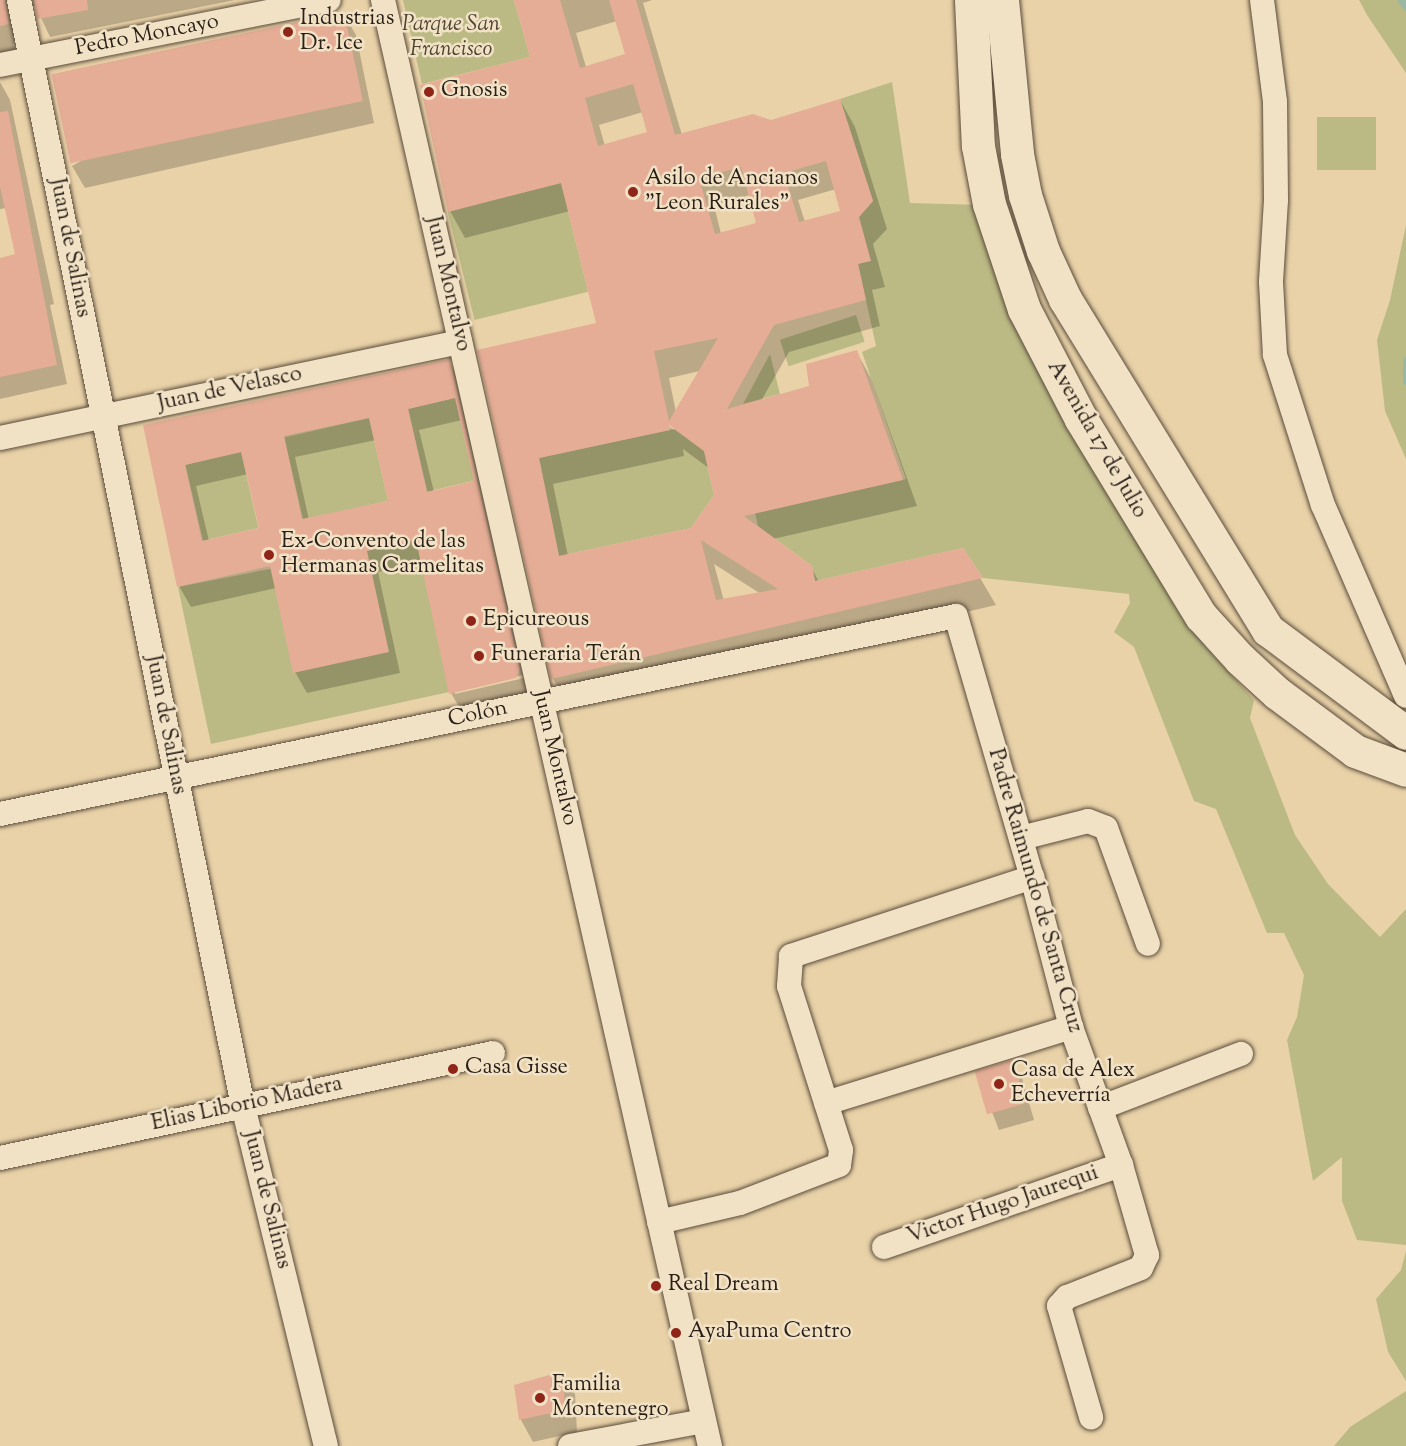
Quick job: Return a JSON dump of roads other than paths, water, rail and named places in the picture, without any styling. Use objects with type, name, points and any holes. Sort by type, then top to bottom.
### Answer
[{"type":"main road","name":"Avenida 17 de Julio","points":[[971,0],[978,147],[989,204],[1024,309],[1081,419],[1201,616],[1240,659],[1277,693],[1355,750],[1406,770]]},
{"type":"main road","name":"Avenida 17 de Julio","points":[[1002,0],[1017,154],[1025,195],[1043,251],[1065,299],[1239,587],[1268,630],[1406,733]]},
{"type":"street","name":"Juan de Salinas","points":[[19,0],[243,1106],[326,1446]]},
{"type":"street","name":"Pedro Moncayo","points":[[0,65],[329,0]]},
{"type":"street","name":"Juan Montalvo","points":[[383,0],[710,1446]]},
{"type":"street","points":[[1262,0],[1275,102],[1276,200],[1271,282],[1275,355],[1323,505],[1406,696]]},
{"type":"street","name":"Juan de Velasco","points":[[0,438],[460,342]]},
{"type":"street","name":"Colón","points":[[0,814],[956,616]]},
{"type":"street","name":"Padre Raimundo de Santa Cruz","points":[[956,616],[1032,877],[1071,1027],[1121,1165],[1147,1255],[1142,1268],[1067,1297],[1059,1306],[1091,1417]]},
{"type":"street","points":[[1021,838],[1088,821],[1106,828],[1148,944]]},
{"type":"street","points":[[659,1222],[740,1203],[839,1164],[841,1150],[789,986],[791,956],[1032,877]]},
{"type":"street","points":[[826,1102],[1071,1027]]},
{"type":"street","name":"Elias Liborio Madera","points":[[0,1158],[493,1053]]},
{"type":"street","points":[[1100,1108],[1240,1054]]},
{"type":"street","name":"Victor Hugo Jaurequi","points":[[884,1247],[1121,1165]]},
{"type":"street","points":[[570,1446],[704,1421]]},
{"type":"waterway","points":[[1401,0],[1406,7]]},
{"type":"waterway","points":[[1406,360],[1406,381]]},
{"type":"place","name":"Industrias Dr. Ice","points":[[288,32]]},
{"type":"place","name":"Gnosis","points":[[429,92]]},
{"type":"place","name":"Asilo de Ancianos \"Leon Rurales\"","points":[[633,192]]},
{"type":"place","name":"Ex-Convento de las Hermanas Carmelitas","points":[[269,555]]},
{"type":"place","name":"Epicureous","points":[[471,621]]},
{"type":"place","name":"Funeraria Terán","points":[[479,656]]},
{"type":"place","name":"Casa Gisse","points":[[453,1069]]},
{"type":"place","name":"Casa de Alex Echeverría","points":[[999,1084]]},
{"type":"place","name":"Real Dream","points":[[656,1286]]},
{"type":"place","name":"AyaPuma Centro","points":[[676,1333]]},
{"type":"place","name":"Familia Montenegro","points":[[540,1398]]},
{"type":"park label","name":"Parque San Francisco","points":[[451,38]]}]
